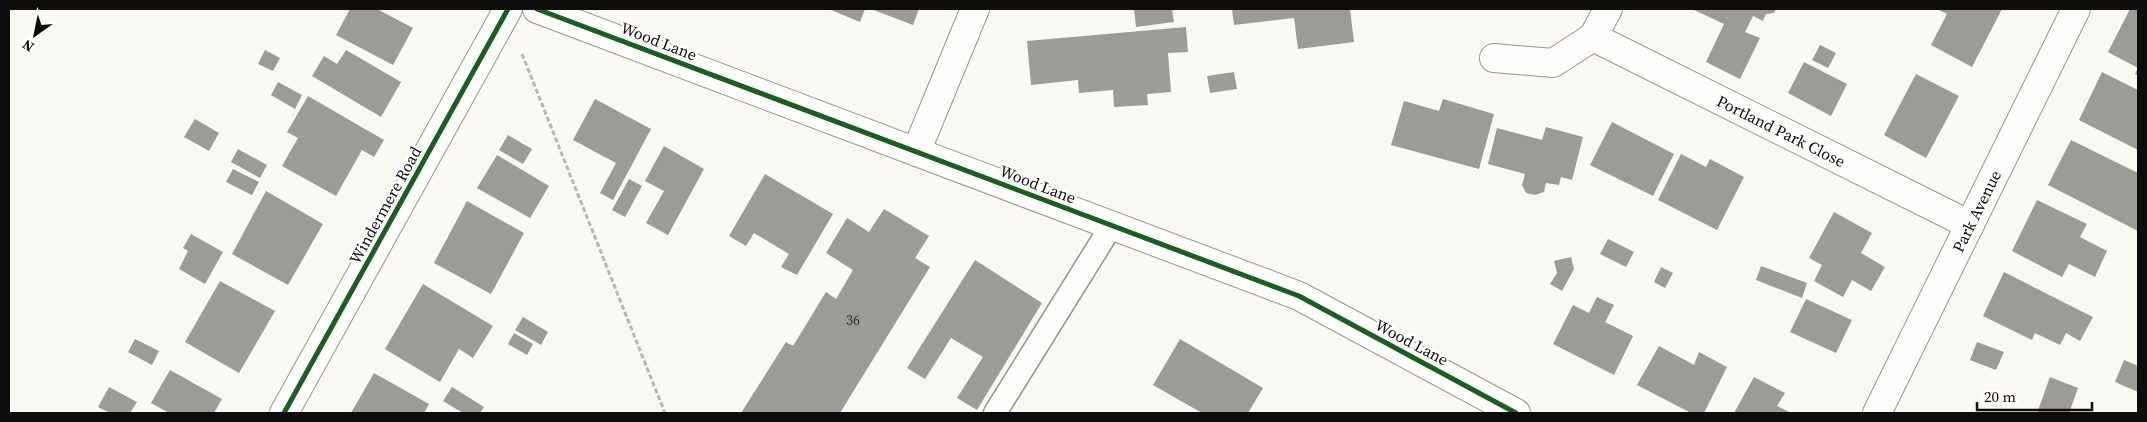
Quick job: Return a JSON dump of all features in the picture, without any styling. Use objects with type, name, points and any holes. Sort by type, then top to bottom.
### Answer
[{"type":"street","name":"Windermere Road","points":[[284,413],[508,9]]},
{"type":"street","name":"Wood Lane","points":[[537,9],[1299,296],[1516,413]]},
{"type":"street","points":[[916,152],[975,9]]},
{"type":"street","points":[[1494,58],[1553,63],[1593,37],[1608,9]]},
{"type":"street","name":"Park Avenue","points":[[1876,413],[2076,9]]},
{"type":"street","name":"Portland Park Close","points":[[1593,37],[1970,225]]},
{"type":"lane","points":[[995,413],[1112,225]]},
{"type":"path","points":[[520,45],[665,413]]},
{"type":"building","points":[[350,9],[377,9],[413,28],[393,65],[336,35]]},
{"type":"building","points":[[832,9],[865,9],[860,22]]},
{"type":"building","points":[[871,9],[919,9],[913,25]]},
{"type":"building","points":[[1134,9],[1172,9],[1174,22],[1136,27]]},
{"type":"building","points":[[1232,9],[1350,9],[1354,42],[1298,49],[1294,18],[1234,25]]},
{"type":"building","points":[[1692,9],[1776,9],[1774,13],[1766,14],[1763,21],[1753,16],[1745,32],[1760,38],[1740,79],[1706,62],[1724,24]]},
{"type":"building","points":[[1937,9],[2002,9],[1972,67],[1931,45],[1947,14]]},
{"type":"building","points":[[2130,9],[2138,9],[2138,68],[2108,52]]},
{"type":"building","points":[[1186,27],[1188,52],[1168,53],[1171,92],[1147,94],[1148,105],[1114,107],[1113,90],[1079,93],[1078,80],[1031,85],[1027,41]]},
{"type":"building","points":[[1820,45],[1836,53],[1828,68],[1812,60]]},
{"type":"building","points":[[265,50],[280,58],[273,71],[258,64]]},
{"type":"building","points":[[346,50],[401,82],[381,117],[312,76],[324,56],[337,64]]},
{"type":"building","points":[[1804,62],[1847,84],[1831,116],[1788,93]]},
{"type":"building","points":[[1234,72],[1237,89],[1210,93],[1207,76]]},
{"type":"building","points":[[2102,72],[2138,90],[2138,150],[2079,120]]},
{"type":"building","points":[[1916,74],[1959,96],[1926,158],[1884,135]]},
{"type":"building","points":[[278,82],[302,95],[295,109],[271,95]]},
{"type":"building","points":[[308,96],[384,140],[374,157],[362,150],[336,196],[282,166],[298,138],[287,132]]},
{"type":"building","points":[[595,99],[651,129],[613,200],[600,193],[616,163],[573,140]]},
{"type":"building","points":[[1443,99],[1494,114],[1479,169],[1391,145],[1404,101],[1439,111]]},
{"type":"building","points":[[195,119],[219,133],[209,151],[184,137]]},
{"type":"building","points":[[1612,122],[1674,154],[1653,196],[1590,165]]},
{"type":"building","points":[[1546,127],[1583,137],[1572,180],[1561,177],[1559,185],[1546,183],[1544,192],[1535,195],[1526,193],[1522,185],[1525,174],[1488,164],[1497,128],[1542,140]]},
{"type":"building","points":[[508,135],[532,149],[523,164],[499,150]]},
{"type":"building","points":[[2071,140],[2138,173],[2138,231],[2048,185]]},
{"type":"building","points":[[664,146],[704,169],[668,235],[646,223],[664,191],[645,181]]},
{"type":"building","points":[[238,149],[267,165],[260,178],[231,162]]},
{"type":"building","points":[[1681,154],[1706,167],[1710,159],[1744,177],[1717,230],[1658,200]]},
{"type":"building","points":[[497,155],[549,186],[530,218],[477,188]]},
{"type":"building","points":[[233,169],[259,182],[252,195],[226,182]]},
{"type":"building","points":[[765,174],[833,214],[797,275],[781,267],[789,254],[754,233],[746,246],[729,236]]},
{"type":"building","points":[[629,179],[642,186],[625,217],[612,210]]},
{"type":"building","points":[[266,191],[323,224],[288,285],[232,254]]},
{"type":"building","points":[[2037,200],[2087,224],[2080,237],[2107,251],[2095,277],[2069,264],[2062,277],[2012,251]]},
{"type":"building","points":[[467,201],[524,233],[491,294],[434,263]]},
{"type":"building","points":[[884,209],[929,236],[915,258],[930,267],[840,413],[741,413],[786,342],[793,346],[826,292],[836,299],[853,270],[826,253],[847,218],[869,232]]},
{"type":"building","points":[[1834,212],[1872,233],[1861,253],[1885,267],[1871,291],[1852,280],[1843,297],[1814,281],[1822,265],[1809,258]]},
{"type":"building","points":[[191,234],[223,252],[205,284],[179,269],[188,251],[183,248]]},
{"type":"building","points":[[1608,239],[1634,252],[1626,267],[1600,254]]},
{"type":"building","points":[[1571,257],[1574,269],[1562,291],[1550,284],[1557,273],[1554,261]]},
{"type":"building","points":[[975,260],[1042,303],[977,410],[957,398],[983,357],[951,338],[925,379],[907,368]]},
{"type":"building","points":[[1761,266],[1807,283],[1802,298],[1756,280]]},
{"type":"building","points":[[1661,267],[1673,273],[1665,288],[1654,282]]},
{"type":"building","points":[[2004,272],[2093,317],[2080,341],[2066,333],[2060,345],[2035,333],[2032,340],[1983,316]]},
{"type":"building","points":[[220,281],[275,311],[239,373],[185,342]]},
{"type":"building","points":[[423,284],[493,326],[473,358],[459,349],[440,382],[385,349]]},
{"type":"building","points":[[1597,297],[1614,305],[1605,322],[1633,336],[1614,375],[1553,344],[1573,305],[1589,313]]},
{"type":"building","points":[[1806,299],[1852,320],[1836,353],[1790,332]]},
{"type":"building","points":[[523,317],[548,332],[541,345],[515,330]]},
{"type":"building","points":[[514,333],[533,344],[527,355],[508,344]]},
{"type":"building","points":[[135,339],[159,351],[152,365],[128,352]]},
{"type":"building","points":[[1180,339],[1263,388],[1248,413],[1202,413],[1153,385]]},
{"type":"building","points":[[1977,342],[2004,352],[1996,370],[1970,360]]},
{"type":"building","points":[[1659,346],[1694,365],[1699,352],[1727,367],[1704,413],[1691,413],[1637,385]]},
{"type":"building","points":[[2124,360],[2138,366],[2138,392],[2115,382]]},
{"type":"building","points":[[170,370],[222,399],[214,413],[169,413],[151,403]]},
{"type":"building","points":[[374,373],[429,404],[424,413],[351,413]]},
{"type":"building","points":[[1754,377],[1785,393],[1777,406],[1791,413],[1734,413]]},
{"type":"building","points":[[2050,377],[2078,388],[2069,413],[2037,413]]},
{"type":"building","points":[[109,387],[137,402],[130,413],[110,413],[98,407]]},
{"type":"building","points":[[452,387],[484,407],[480,413],[463,413],[443,401]]},
{"type":"cycle path","points":[[284,413],[508,9]]},
{"type":"cycle path","points":[[537,9],[1299,296],[1516,413]]}]
